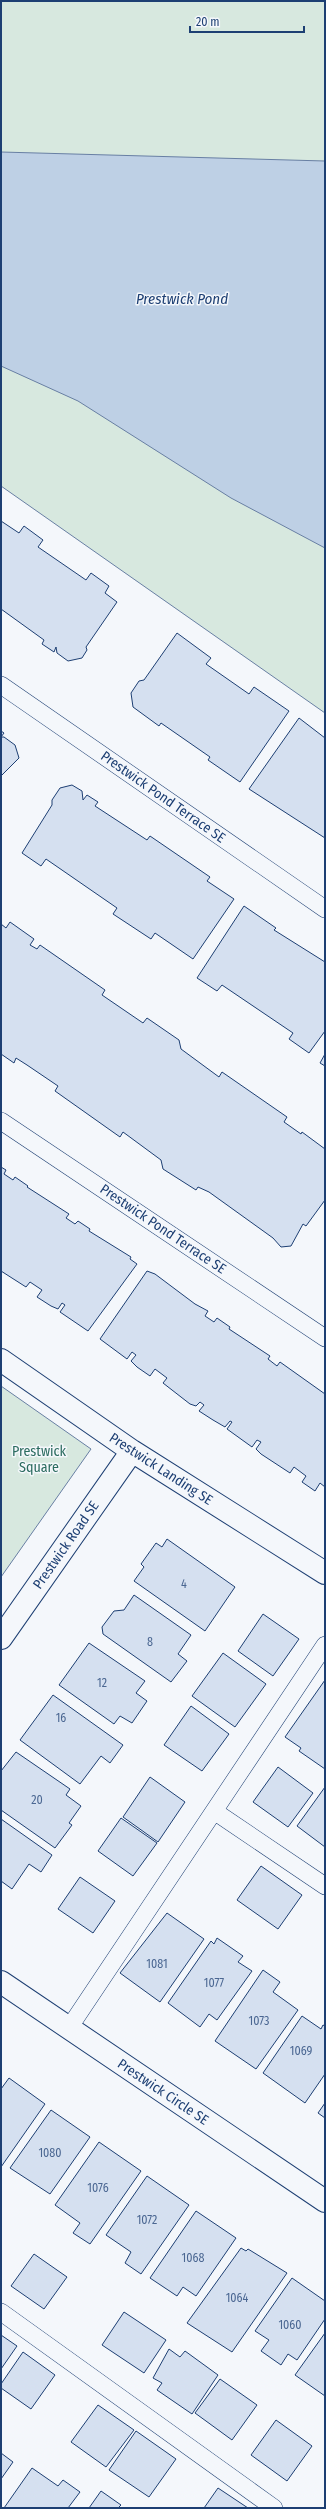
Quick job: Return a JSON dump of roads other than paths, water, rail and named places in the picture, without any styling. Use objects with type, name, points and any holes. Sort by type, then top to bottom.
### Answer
[{"type":"street","name":"Prestwick Landing SE","points":[[1,1360],[132,1451],[325,1573]]},
{"type":"street","name":"Prestwick Road SE","points":[[1,1638],[132,1451]]},
{"type":"street","name":"Prestwick Circle SE","points":[[1,1982],[325,2201]]},
{"type":"lane","name":"Prestwick Pond Terrace SE","points":[[1,685],[325,909]]},
{"type":"lane","name":"Prestwick Pond Terrace SE","points":[[1,1121],[325,1338]]},
{"type":"lane","points":[[69,2028],[325,1645]]},
{"type":"lane","points":[[214,1811],[325,1886]]},
{"type":"lane","points":[[1,2312],[274,2508]]},
{"type":"water","name":"Prestwick Pond","points":[[1,152],[325,161],[325,548],[231,498],[78,401],[1,366]]},
{"type":"park label","name":"Prestwick Square","points":[[39,1460]]}]
